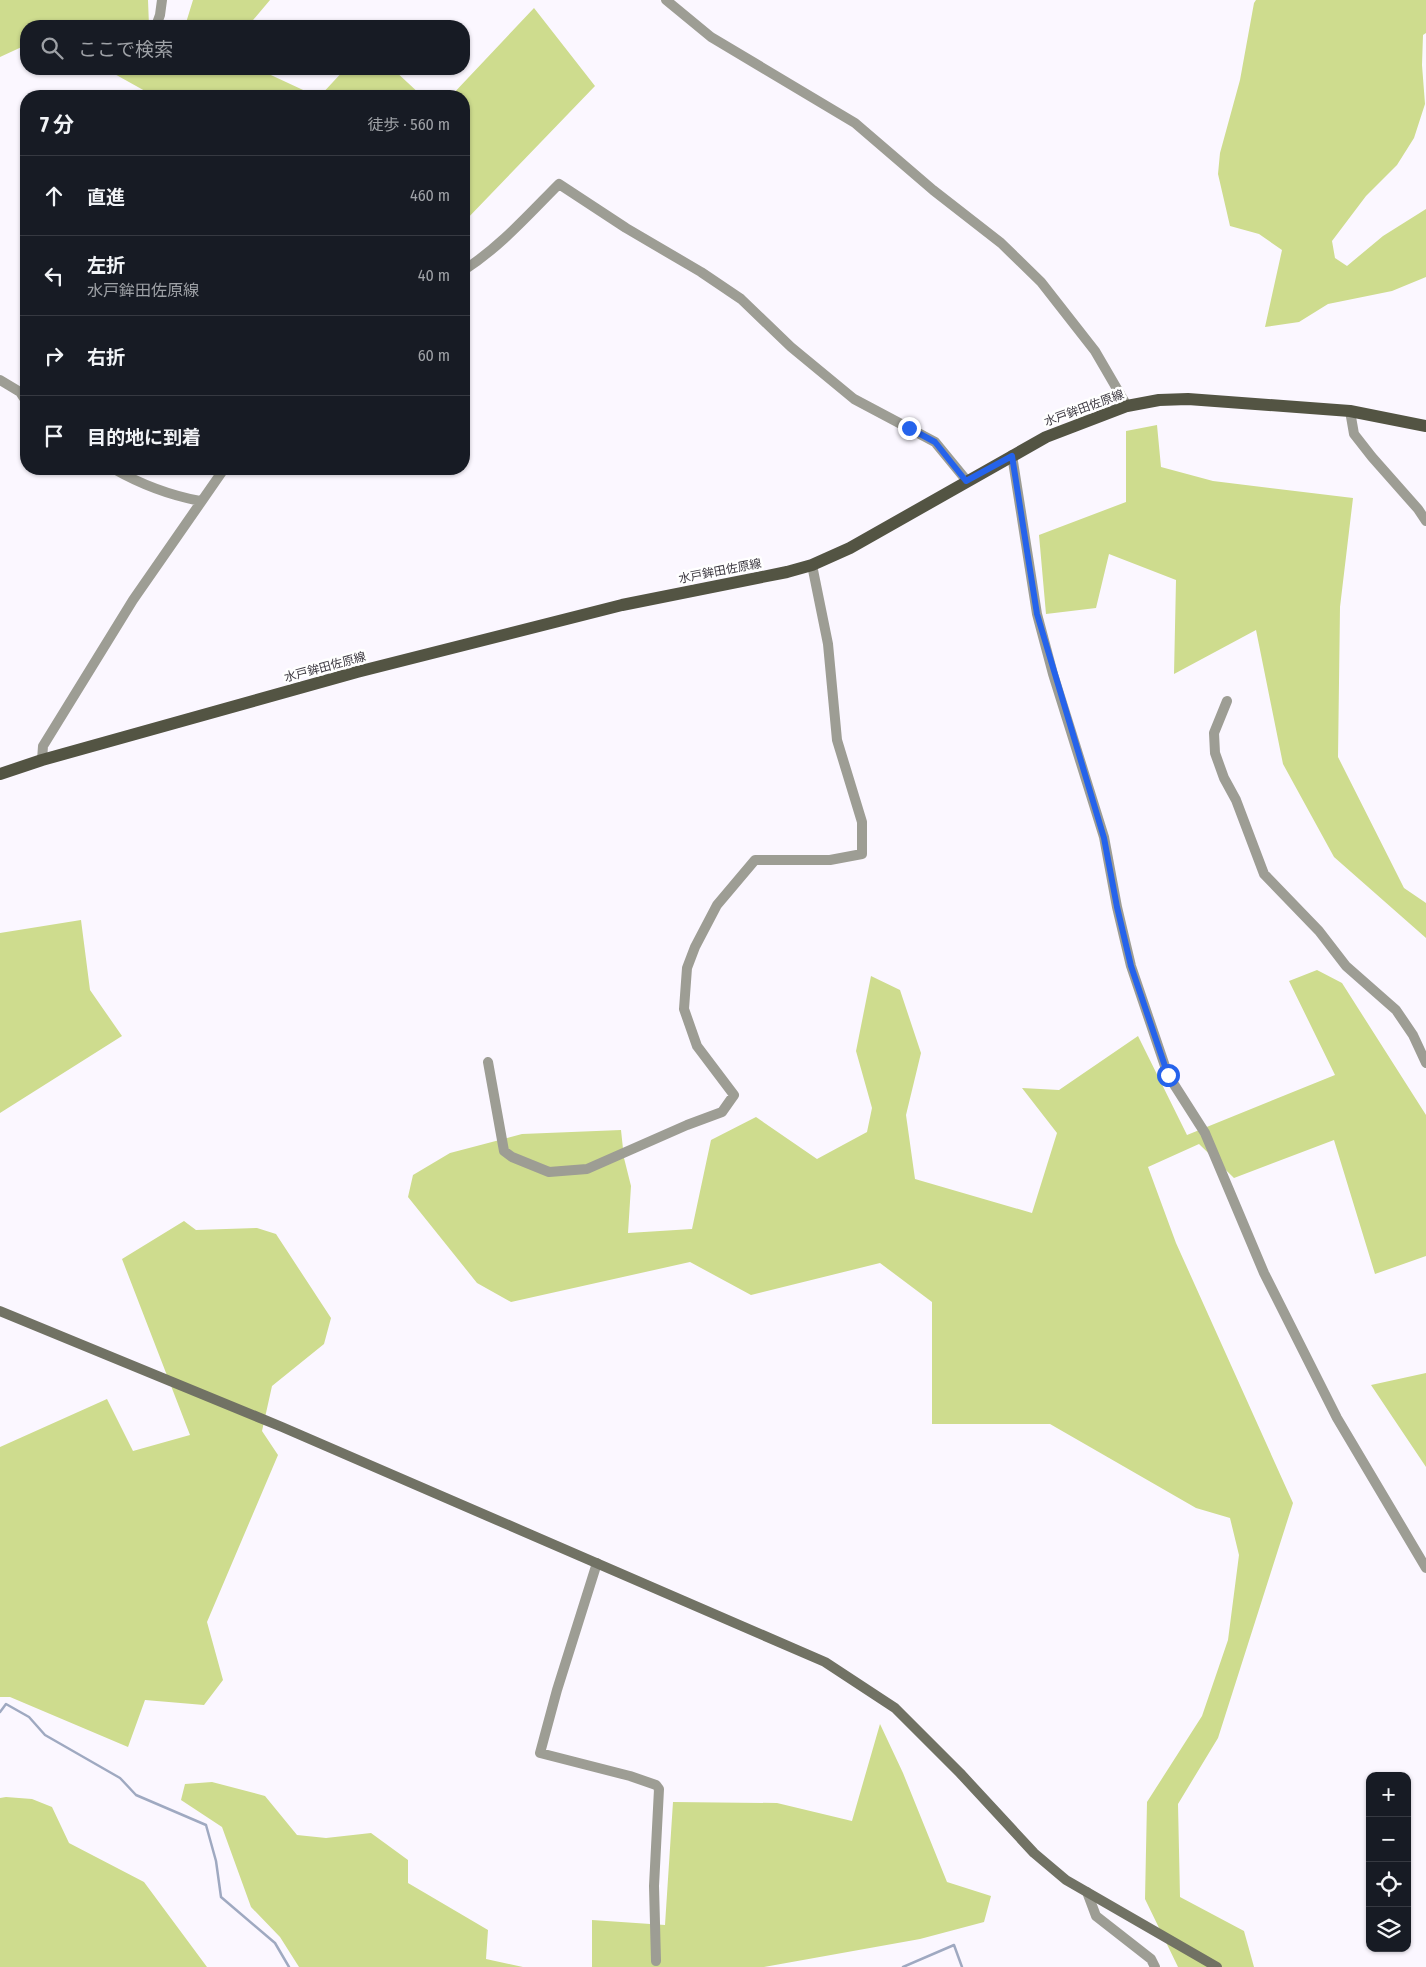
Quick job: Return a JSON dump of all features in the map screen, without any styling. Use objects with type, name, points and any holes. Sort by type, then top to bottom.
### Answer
[{"type":"main road","name":"水戸鉾田佐原線","points":[[0,774],[42,760],[376,667],[622,605],[812,565],[850,548],[1046,437],[1127,406],[1159,400],[1188,399],[1350,411],[1426,426]]},
{"type":"street","points":[[158,20],[162,0]]},
{"type":"street","points":[[666,0],[711,37],[855,123],[933,190],[1001,243],[1040,282],[1095,351],[1127,406]]},
{"type":"street","points":[[470,266],[503,240],[559,184],[741,299],[791,347],[854,399],[935,442],[966,481]]},
{"type":"street","points":[[0,380],[20,392]]},
{"type":"street","points":[[1350,411],[1354,434],[1426,521]]},
{"type":"street","points":[[1012,456],[1037,614],[1104,838],[1117,907],[1131,966],[1168,1075],[1205,1133],[1264,1273],[1336,1418],[1426,1568]]},
{"type":"street","points":[[126,475],[176,497],[200,501]]},
{"type":"street","points":[[42,760],[43,746],[133,600],[220,475]]},
{"type":"street","points":[[488,1062],[504,1152],[512,1158],[549,1172],[587,1169],[687,1125],[722,1112],[734,1095],[697,1046],[684,1009],[687,968],[695,947],[717,905],[755,860],[830,860],[862,854],[862,822],[837,740],[828,644],[812,565]]},
{"type":"street","points":[[1226,701],[1214,732],[1215,753],[1224,778],[1236,800],[1264,874],[1319,931],[1346,966],[1396,1010],[1413,1035],[1426,1063]]},
{"type":"street","points":[[0,1311],[282,1427],[825,1662],[895,1708],[1048,1866],[1066,1880],[1217,1967]]},
{"type":"street","points":[[597,1563],[557,1690],[540,1754],[630,1776],[656,1785],[659,1789],[654,1886],[656,1961]]},
{"type":"street","points":[[1087,1892],[1096,1916],[1151,1959],[1155,1967]]},
{"type":"green space","points":[[0,0],[148,0],[149,20],[20,20],[20,48],[0,57]]},
{"type":"green space","points":[[193,0],[270,0],[253,20],[187,20]]},
{"type":"green space","points":[[1256,0],[1426,0],[1426,33],[1423,35],[1422,65],[1425,104],[1414,138],[1397,165],[1366,196],[1332,241],[1335,258],[1347,266],[1383,236],[1426,209],[1426,277],[1392,291],[1328,304],[1299,322],[1265,327],[1282,250],[1259,234],[1230,226],[1218,174],[1220,153],[1240,80]]},
{"type":"green space","points":[[534,8],[595,86],[470,216],[470,90],[457,90]]},
{"type":"green space","points":[[116,75],[271,75],[303,90],[143,90]]},
{"type":"green space","points":[[339,75],[399,75],[416,90],[326,90]]},
{"type":"green space","points":[[1157,425],[1161,467],[1213,481],[1353,498],[1340,607],[1338,757],[1404,888],[1426,903],[1426,938],[1334,857],[1283,764],[1256,630],[1174,674],[1176,580],[1109,554],[1096,608],[1046,614],[1039,535],[1126,502],[1126,431]]},
{"type":"green space","points":[[81,920],[90,990],[122,1036],[0,1113],[0,933]]},
{"type":"green space","points":[[1317,970],[1342,983],[1426,1115],[1426,1256],[1375,1274],[1334,1140],[1234,1178],[1199,1144],[1148,1167],[1176,1243],[1293,1503],[1218,1738],[1178,1804],[1180,1897],[1244,1931],[1254,1967],[1178,1967],[1145,1899],[1147,1802],[1202,1716],[1228,1640],[1239,1555],[1230,1518],[1196,1508],[1050,1424],[932,1424],[932,1302],[880,1263],[751,1295],[690,1262],[511,1302],[477,1283],[408,1197],[413,1175],[450,1153],[522,1134],[621,1130],[624,1158],[631,1186],[628,1233],[692,1229],[711,1140],[756,1117],[817,1159],[867,1132],[872,1108],[856,1051],[871,976],[900,990],[921,1053],[906,1115],[915,1179],[1032,1213],[1057,1133],[1022,1088],[1059,1090],[1138,1036],[1187,1135],[1335,1075],[1289,981]]},
{"type":"green space","points":[[184,1221],[196,1230],[257,1228],[276,1234],[331,1318],[324,1344],[272,1386],[262,1431],[278,1455],[207,1622],[223,1680],[204,1705],[145,1700],[128,1747],[10,1697],[0,1697],[0,1447],[107,1399],[133,1451],[190,1435],[122,1259]]},
{"type":"green space","points":[[1426,1373],[1426,1467],[1371,1385]]},
{"type":"green space","points":[[880,1724],[903,1773],[947,1882],[991,1896],[984,1922],[920,1939],[764,1967],[592,1967],[592,1920],[665,1925],[673,1802],[777,1803],[852,1821]]},
{"type":"green space","points":[[212,1782],[265,1796],[297,1835],[326,1838],[371,1833],[408,1860],[408,1883],[488,1930],[486,1959],[523,1967],[299,1967],[280,1937],[251,1907],[222,1827],[181,1800],[185,1784]]},
{"type":"green space","points":[[0,1798],[32,1799],[52,1807],[69,1843],[144,1882],[207,1967],[0,1967]]},
{"type":"waterway","points":[[0,1712],[6,1704],[29,1717],[45,1735],[120,1778],[136,1795],[206,1825],[216,1861],[221,1897],[275,1943],[289,1967]]},
{"type":"waterway","points":[[903,1967],[954,1945],[962,1967]]},
{"type":"route","points":[[909,428],[935,442],[966,481],[1012,456],[1037,614],[1053,674],[1088,781],[1104,838],[1117,907],[1131,966],[1168,1075]]}]
